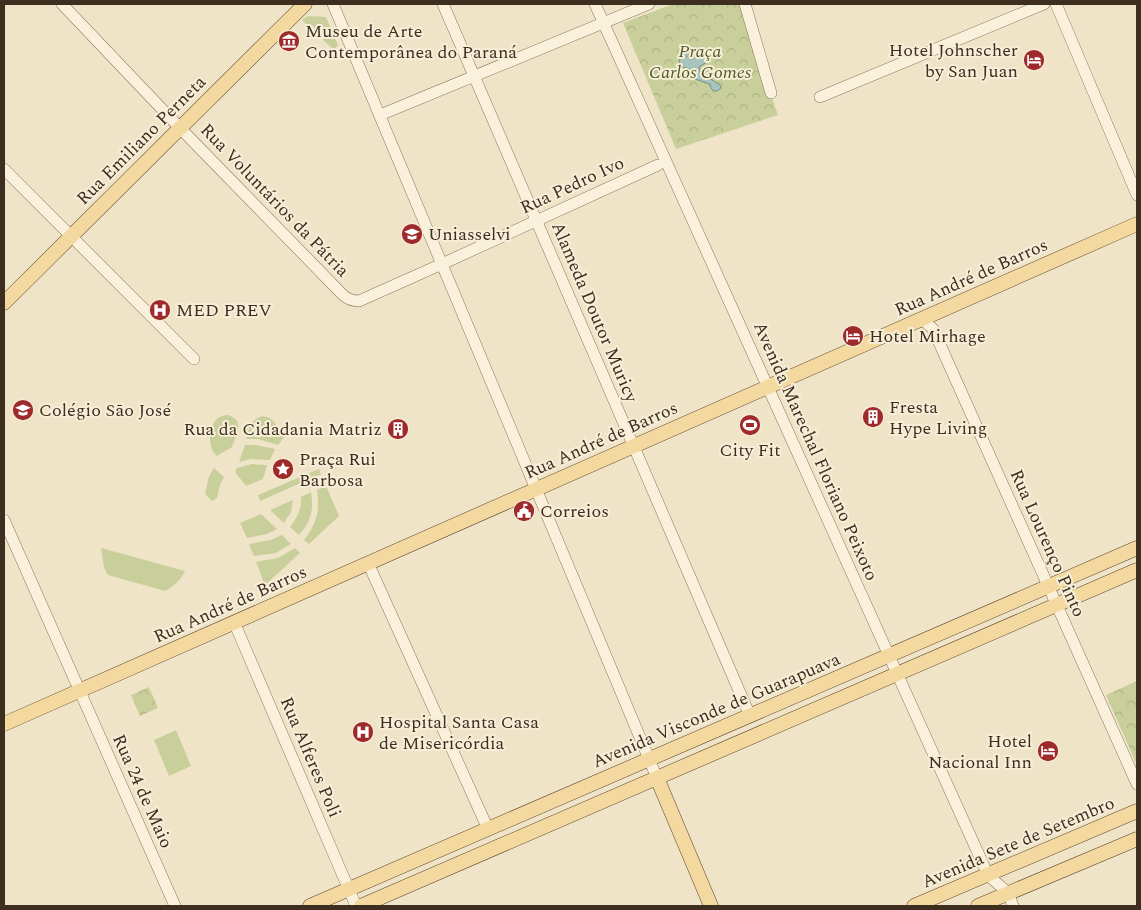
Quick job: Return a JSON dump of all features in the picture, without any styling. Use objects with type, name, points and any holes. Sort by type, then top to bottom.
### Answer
[{"type":"main road","name":"Rua Emiliano Perneta","points":[[4,303],[305,4]]},
{"type":"main road","name":"Rua André de Barros","points":[[4,724],[1137,224]]},
{"type":"main road","name":"Avenida Visconde de Guarapuava","points":[[310,906],[1137,548]]},
{"type":"main road","points":[[361,906],[1137,570]]},
{"type":"main road","points":[[942,633],[975,640]]},
{"type":"main road","points":[[780,725],[797,695]]},
{"type":"main road","points":[[657,778],[710,906]]},
{"type":"main road","points":[[521,837],[555,800]]},
{"type":"main road","name":"Avenida Sete de Setembro","points":[[914,906],[1137,811]]},
{"type":"main road","points":[[978,906],[1010,900],[1137,839]]},
{"type":"main road","points":[[412,862],[450,868]]},
{"type":"street","name":"Rua Voluntários da Pátria","points":[[62,4],[347,299],[359,302],[364,300]]},
{"type":"street","points":[[333,4],[657,778]]},
{"type":"street","name":"Alameda Doutor Muricy","points":[[443,4],[750,716]]},
{"type":"street","name":"Avenida Marechal Floriano Peixoto","points":[[595,4],[988,875],[1010,900]]},
{"type":"street","points":[[380,115],[649,4]]},
{"type":"street","points":[[745,4],[771,93]]},
{"type":"street","points":[[820,97],[1044,4]]},
{"type":"street","points":[[1056,4],[1137,195]]},
{"type":"street","name":"Rua Pedro Ivo","points":[[364,300],[658,165]]},
{"type":"street","points":[[4,169],[194,359]]},
{"type":"street","name":"Rua Lourenço Pinto","points":[[922,319],[933,330],[1137,784]]},
{"type":"street","name":"Rua 24 de Maio","points":[[4,520],[175,906]]},
{"type":"street","points":[[368,563],[488,829]]},
{"type":"street","name":"Rua Alferes Poli","points":[[234,622],[356,906]]},
{"type":"green space","name":"Praça Carlos Gomes","points":[[673,4],[739,4],[778,115],[676,149],[623,23]]},
{"type":"green space","points":[[308,16],[326,17],[338,45],[334,50],[323,40],[324,38],[312,25],[310,28],[302,20]]},
{"type":"green space","points":[[228,415],[237,421],[237,433],[232,447],[217,456],[211,446],[211,429],[218,418]]},
{"type":"green space","points":[[263,416],[270,418],[286,435],[278,445],[258,439],[246,439],[253,422]]},
{"type":"green space","points":[[245,445],[275,449],[270,460],[251,459],[239,462]]},
{"type":"green space","points":[[252,464],[267,465],[263,479],[246,486],[235,472],[237,468]]},
{"type":"green space","points":[[214,468],[224,477],[217,498],[212,501],[205,494],[209,476]]},
{"type":"green space","points":[[319,469],[321,474],[260,501],[258,495]]},
{"type":"green space","points":[[326,486],[339,516],[309,544],[304,540],[312,528],[316,516],[318,504],[317,490]]},
{"type":"green space","points":[[311,492],[311,515],[299,535],[290,527],[301,505],[301,497]]},
{"type":"green space","points":[[293,500],[291,512],[284,523],[270,510]]},
{"type":"green space","points":[[261,514],[277,529],[267,534],[247,538],[240,523]]},
{"type":"green space","points":[[282,535],[291,544],[276,553],[254,556],[249,544],[271,540]]},
{"type":"green space","points":[[101,548],[185,571],[176,583],[165,591],[108,575],[104,568]]},
{"type":"green space","points":[[295,548],[300,553],[264,586],[256,562],[278,558]]},
{"type":"green space","points":[[1137,681],[1137,765],[1106,695]]},
{"type":"green space","points":[[149,687],[158,708],[140,716],[131,695]]},
{"type":"green space","points":[[176,730],[191,766],[169,776],[154,740]]},
{"type":"water","name":"Praça Carlos Gomes","points":[[687,48],[698,49],[703,52],[707,62],[699,67],[700,72],[720,85],[721,88],[713,91],[709,84],[692,78],[690,69],[682,67],[679,61]]},
{"type":"place","name":"Museu de Arte Contemporânea do Paraná","points":[[289,41]]},
{"type":"place","name":"Hotel Johnscher by San Juan","points":[[1034,60]]},
{"type":"place","name":"Uniasselvi","points":[[412,234]]},
{"type":"place","name":"MED PREV","points":[[160,310]]},
{"type":"place","name":"Hotel Mirhage","points":[[853,336]]},
{"type":"place","name":"Colégio São José","points":[[23,410]]},
{"type":"place","name":"Fresta Hype Living","points":[[873,417]]},
{"type":"place","name":"City Fit","points":[[750,425]]},
{"type":"place","name":"Rua da Cidadania Matriz","points":[[398,429]]},
{"type":"place","name":"Praça Rui Barbosa","points":[[283,469]]},
{"type":"place","name":"Correios","points":[[524,511]]},
{"type":"place","name":"Hospital Santa Casa de Misericórdia","points":[[363,732]]},
{"type":"place","name":"Hotel Nacional Inn","points":[[1048,751]]}]
